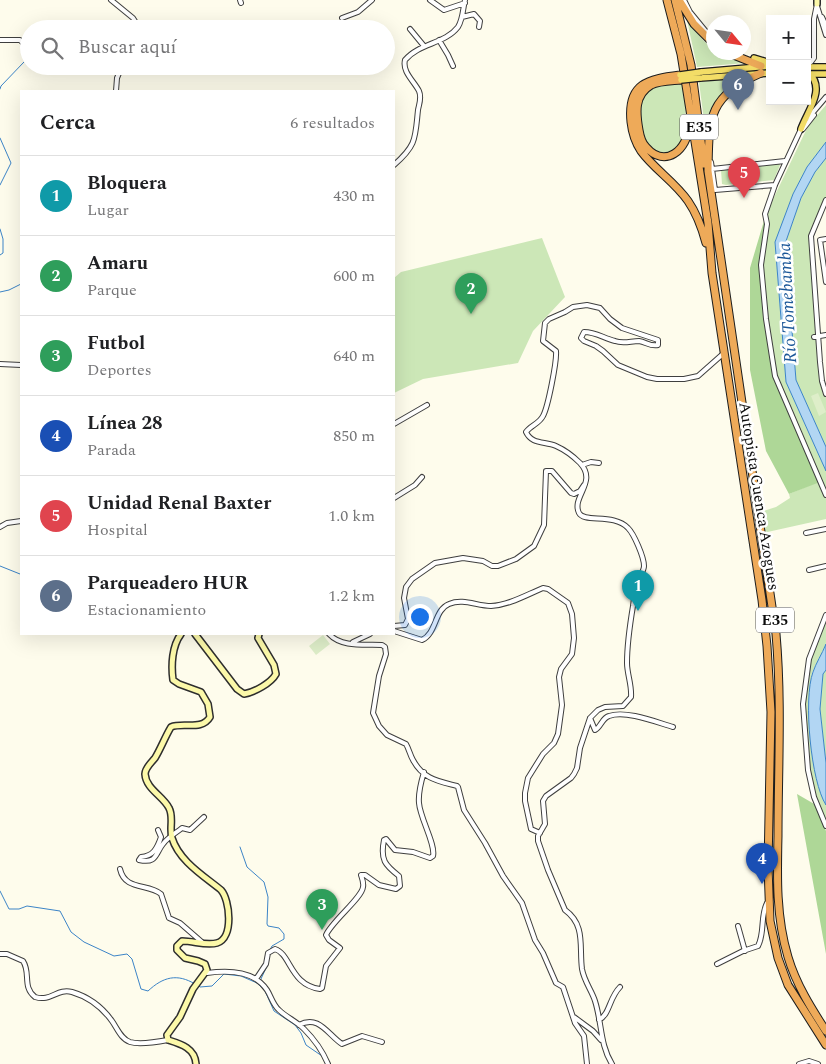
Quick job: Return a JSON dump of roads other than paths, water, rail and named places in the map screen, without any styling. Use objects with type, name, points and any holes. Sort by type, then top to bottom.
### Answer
[{"type":"highway","name":"E35","points":[[667,0],[681,54],[689,108]]},
{"type":"highway","name":"E35","points":[[677,0],[691,65],[704,165],[710,170]]},
{"type":"highway","points":[[677,0],[694,24],[706,36]]},
{"type":"highway","points":[[742,60],[761,70]]},
{"type":"highway","points":[[710,170],[708,140],[710,121],[715,108],[732,89],[761,70]]},
{"type":"highway","points":[[681,77],[652,84],[640,96],[637,106],[637,119],[642,142],[652,153],[661,156],[672,155],[680,151],[685,144],[688,134],[689,108]]},
{"type":"highway","points":[[681,77],[653,78],[639,87],[632,100],[630,112],[632,125],[635,139],[642,152],[680,192],[694,211],[701,226],[711,267]]},
{"type":"highway","name":"Autopista Cuenca Azogues","points":[[689,108],[707,219],[711,267],[762,600],[768,651],[771,712],[768,901],[773,939],[786,980],[826,1044]]},
{"type":"highway","name":"Autopista Cuenca Azogues","points":[[710,170],[777,638],[780,703],[777,873],[780,923],[793,972],[809,1004],[826,1031]]},
{"type":"main road","points":[[754,58],[766,62]]},
{"type":"main road","points":[[761,70],[766,66]]},
{"type":"main road","points":[[811,70],[826,67]]},
{"type":"main road","points":[[681,77],[761,70],[766,72]]},
{"type":"main road","points":[[811,72],[826,74]]},
{"type":"main road","points":[[800,131],[806,116],[818,100],[822,88],[819,80],[811,73]]},
{"type":"street","points":[[111,0],[134,20]]},
{"type":"street","points":[[342,18],[358,12],[372,0]]},
{"type":"street","points":[[430,0],[444,10],[465,1]]},
{"type":"street","points":[[684,0],[690,12],[706,30]]},
{"type":"street","points":[[395,164],[412,145],[417,133],[420,96],[404,68],[405,60],[413,52],[439,40],[458,27],[465,1]]},
{"type":"street","points":[[817,2],[826,34]]},
{"type":"street","points":[[811,62],[814,58],[814,19],[817,2]]},
{"type":"street","points":[[462,17],[474,14],[480,21],[479,27]]},
{"type":"street","points":[[410,29],[424,46]]},
{"type":"street","points":[[0,40],[20,40]]},
{"type":"street","points":[[439,40],[453,66]]},
{"type":"street","points":[[116,90],[119,75]]},
{"type":"street","points":[[826,98],[808,117],[775,185],[765,214],[767,224],[761,266],[766,319],[775,376],[826,494]]},
{"type":"street","points":[[775,185],[715,190],[710,170],[785,161]]},
{"type":"street","points":[[826,200],[811,236],[816,337],[822,381],[826,394]]},
{"type":"street","points":[[826,239],[820,240],[826,282]]},
{"type":"street","points":[[612,1064],[603,1043],[595,1000],[582,970],[579,926],[562,904],[540,848],[538,838],[545,824],[542,801],[574,774],[590,718],[598,710],[605,707],[623,706],[631,697],[627,663],[633,605],[638,581],[644,566],[641,553],[627,526],[610,518],[589,518],[582,517],[579,514],[578,507],[587,474],[582,465],[574,457],[554,445],[538,442],[530,438],[526,432],[530,426],[543,416],[556,362],[556,351],[544,341],[545,323],[573,307],[587,305],[600,308],[622,328],[657,339],[659,343],[656,346],[639,341],[623,343],[594,332],[584,332],[581,338],[603,351],[618,365],[651,378],[692,378],[701,375],[724,353]]},
{"type":"street","points":[[816,337],[826,335]]},
{"type":"street","points":[[820,362],[826,360]]},
{"type":"street","points":[[0,364],[20,365]]},
{"type":"street","points":[[395,423],[427,405]]},
{"type":"street","points":[[582,465],[591,462],[599,463]]},
{"type":"street","points":[[395,626],[405,625],[408,619],[404,598],[408,583],[435,563],[463,558],[498,566],[516,559],[534,546],[544,525],[546,470],[552,471],[567,489],[574,494],[580,490],[586,481]]},
{"type":"street","points":[[395,497],[415,485],[422,477]]},
{"type":"street","points":[[0,527],[7,522],[20,521]]},
{"type":"street","points":[[806,533],[826,529]]},
{"type":"street","points":[[809,570],[826,566]]},
{"type":"street","points":[[395,631],[422,640],[431,633],[441,610],[446,604],[464,602],[479,605],[504,604],[543,588],[548,588],[568,603],[573,620],[574,648],[569,659],[561,669],[559,677],[562,705],[558,734],[554,743],[543,754],[528,778],[525,793],[525,802],[532,829],[540,833]]},
{"type":"street","points":[[826,615],[809,658],[803,704],[808,770],[814,797],[826,826]]},
{"type":"street","points":[[180,635],[175,644],[173,680],[201,692],[211,714],[208,722],[202,724],[171,727],[160,751],[146,771],[148,784],[169,808],[171,815],[171,837],[174,845],[183,857],[225,895],[228,920],[227,933],[222,941],[216,943],[182,942],[177,946],[177,950],[185,958],[205,964],[208,970],[207,973]]},
{"type":"street","points":[[196,635],[237,689],[244,694],[273,679],[276,674],[274,665],[258,635]]},
{"type":"street","points":[[330,635],[339,641],[382,645],[385,647],[386,654],[379,676],[373,707],[374,717],[387,735],[406,744],[413,760],[434,781],[458,787],[464,810],[503,876],[522,903],[535,940],[547,960],[556,983],[562,988],[575,1023],[584,1036],[587,1064]]},
{"type":"street","points":[[351,643],[368,635]]},
{"type":"street","points":[[590,718],[595,730],[599,728],[604,719],[611,715],[642,717],[672,727]]},
{"type":"street","points":[[258,981],[266,964],[267,955],[275,948],[280,950],[294,973],[309,987],[322,988],[326,966],[340,948],[329,940],[326,935],[361,892],[363,885],[361,875],[365,875],[381,886],[396,889],[400,886],[399,876],[387,867],[384,862],[384,840],[386,839],[395,850],[413,852],[430,858],[433,856],[434,850],[421,816],[418,802],[424,772]]},
{"type":"street","points":[[158,830],[161,838],[156,849],[151,855],[141,857],[139,860],[149,861],[156,858],[162,845],[171,837],[182,828],[190,830],[204,817]]},
{"type":"street","points":[[120,869],[124,879],[137,886],[151,889],[161,894],[169,918],[180,923],[203,943]]},
{"type":"street","points":[[717,964],[758,946],[768,901]]},
{"type":"street","points":[[738,926],[745,951]]},
{"type":"street","points":[[0,954],[16,957],[25,962],[28,989],[35,997],[44,999],[63,991],[73,992],[92,1000],[98,1005],[123,1038],[130,1042],[168,1040],[182,1044],[194,1054],[196,1064]]},
{"type":"street","points":[[168,1040],[167,1035],[180,1017],[196,985],[207,973],[228,970],[243,973],[258,981],[267,989],[275,1006],[300,1025],[322,1051],[328,1064]]},
{"type":"street","points":[[599,1020],[605,1016],[611,998],[620,987]]},
{"type":"street","points":[[574,1017],[593,1031],[603,1043]]},
{"type":"street","points":[[300,1025],[306,1021],[311,1021],[322,1026],[342,1044],[363,1036],[382,1042]]},
{"type":"street","points":[[799,1064],[808,1061],[818,1064]]},
{"type":"water","name":"Río Tomebamba","points":[[826,142],[826,158],[815,172],[801,198],[785,244],[796,380],[826,447],[826,471],[786,382],[775,242],[793,194],[807,167]]},
{"type":"water","points":[[826,644],[826,670],[823,674],[820,709],[826,763],[826,805],[816,778],[813,760],[810,740],[809,701],[813,672]]},
{"type":"waterway","points":[[0,89],[20,66]]},
{"type":"waterway","points":[[0,138],[11,163],[0,185]]},
{"type":"waterway","points":[[0,229],[3,239],[3,253],[0,255]]},
{"type":"waterway","points":[[0,292],[20,284]]},
{"type":"waterway","points":[[0,566],[20,574]]},
{"type":"waterway","points":[[240,847],[247,867],[264,882],[268,897],[268,926],[279,928],[284,934],[284,939],[272,946],[270,950]]},
{"type":"waterway","points":[[0,891],[9,909],[19,909],[27,906],[60,911],[71,932],[84,942],[114,956],[127,954],[132,959],[141,989],[148,991],[159,982],[170,978],[182,978],[195,984]]},
{"type":"waterway","points":[[260,981],[267,966]]},
{"type":"waterway","points":[[199,986],[212,986],[224,974],[241,976],[257,983],[265,991],[274,1011],[295,1025],[306,1045],[322,1056]]},
{"type":"place","name":"Parqueadero HUR","points":[[738,110]]},
{"type":"place","name":"Unidad Renal Baxter","points":[[744,198]]},
{"type":"place","name":"Amaru","points":[[471,314]]},
{"type":"place","name":"Bloquera","points":[[638,611]]},
{"type":"place","name":"Línea 28","points":[[762,884]]},
{"type":"place","name":"Futbol","points":[[322,930]]}]
